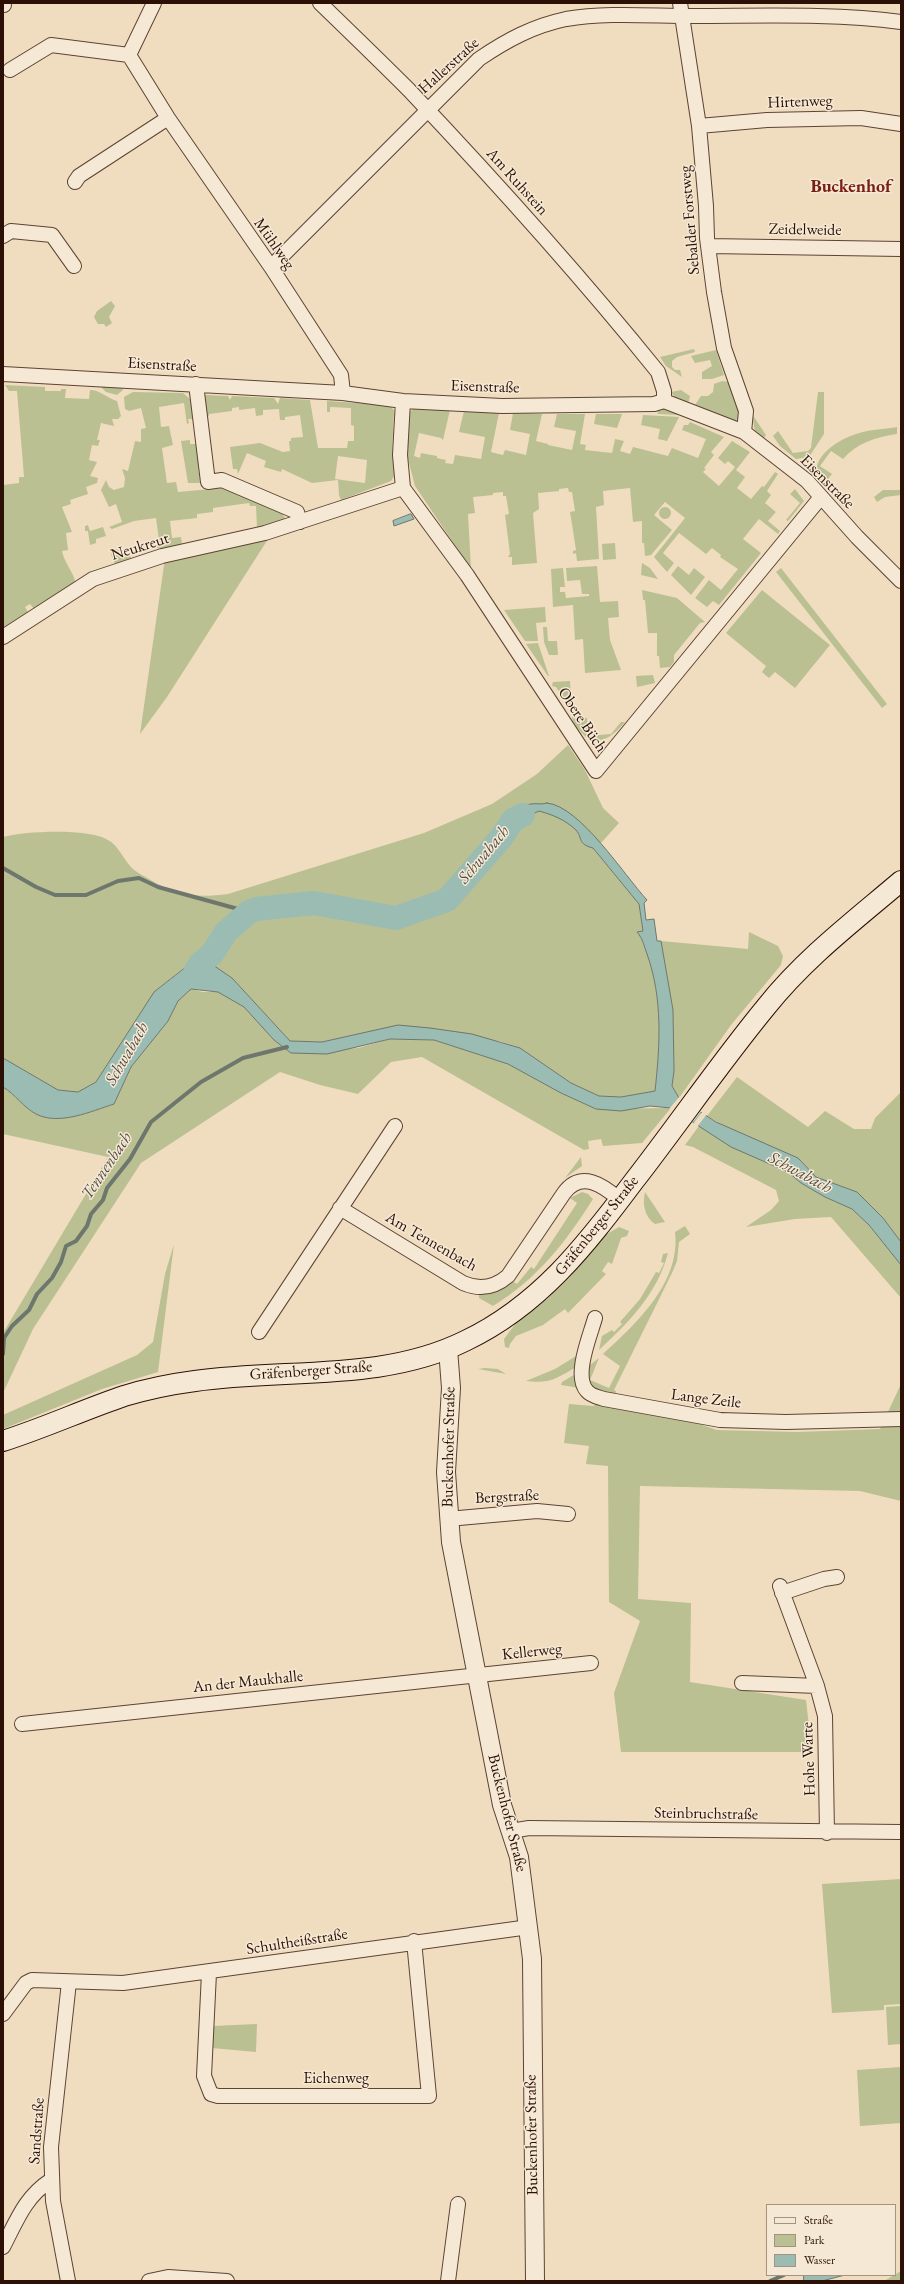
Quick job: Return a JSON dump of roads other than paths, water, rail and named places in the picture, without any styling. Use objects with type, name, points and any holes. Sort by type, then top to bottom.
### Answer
[{"type":"main road","name":"Gräfenberger Straße","points":[[3,1441],[125,1396],[155,1388],[224,1378],[376,1367],[411,1360],[448,1349],[500,1323],[530,1300],[569,1263],[620,1200],[767,1005],[806,961],[901,881]]},
{"type":"street","points":[[10,70],[51,45],[129,55],[154,3]]},
{"type":"street","name":"Am Ruhstein","points":[[320,3],[427,110],[509,197],[658,372],[664,391],[664,401]]},
{"type":"street","name":"Hallerstraße","points":[[272,267],[479,59],[510,38],[533,28],[567,19],[681,10],[839,16],[901,22]]},
{"type":"street","name":"Sebalder Forstweg","points":[[681,10],[699,126],[708,246],[723,341],[746,411],[744,432]]},
{"type":"street","name":"Mühlweg","points":[[129,55],[168,118],[272,267],[341,375],[343,393]]},
{"type":"street","points":[[75,182],[79,176],[168,118]]},
{"type":"street","name":"Hirtenweg","points":[[699,126],[767,120],[861,118],[901,124]]},
{"type":"street","points":[[3,236],[11,231],[52,235],[74,266]]},
{"type":"street","name":"Zeidelweide","points":[[708,246],[901,249]]},
{"type":"street","name":"Eisenstraße","points":[[3,374],[343,393],[403,401],[502,406],[654,404],[664,401],[744,432],[807,481],[857,537],[901,581]]},
{"type":"street","points":[[196,384],[208,482],[222,480],[297,512],[300,522]]},
{"type":"street","points":[[403,401],[400,455],[403,488]]},
{"type":"street","name":"Neukreut","points":[[3,636],[93,579],[162,556],[265,534],[403,488]]},
{"type":"street","name":"Obere Büch","points":[[403,488],[467,574],[596,771],[821,497]]},
{"type":"street","points":[[259,1332],[395,1126]]},
{"type":"street","name":"Am Tennenbach","points":[[340,1208],[463,1283],[483,1287],[500,1282],[511,1272],[564,1193],[573,1184],[583,1181],[596,1183],[606,1188],[620,1200]]},
{"type":"street","name":"Lange Zeile","points":[[595,1318],[582,1367],[581,1377],[587,1391],[604,1399],[720,1420],[786,1422],[901,1419]]},
{"type":"street","name":"Buckenhofer Straße","points":[[448,1349],[451,1388],[446,1450],[448,1519],[456,1576],[502,1805],[520,1857],[532,1959],[535,2281]]},
{"type":"street","name":"Bergstraße","points":[[448,1519],[537,1511],[568,1514]]},
{"type":"street","name":"Hohe Warte","points":[[827,1833],[826,1725],[817,1686],[781,1589],[837,1577]]},
{"type":"street","name":"Kellerweg","points":[[476,1674],[590,1663]]},
{"type":"street","name":"An der Maukhalle","points":[[22,1724],[476,1674]]},
{"type":"street","points":[[742,1683],[817,1686]]},
{"type":"street","name":"Steinbruchstraße","points":[[511,1831],[529,1828],[827,1833],[901,1832]]},
{"type":"street","name":"Schultheißstraße","points":[[69,1982],[123,1983],[209,1972],[414,1941],[529,1927]]},
{"type":"street","name":"Eichenweg","points":[[209,1972],[204,2076],[211,2094],[218,2096],[429,2096],[414,1941]]},
{"type":"street","points":[[3,2014],[28,1982],[34,1980],[69,1982]]},
{"type":"street","name":"Sandstraße","points":[[68,2281],[62,2254],[51,2180],[51,2147],[69,1982]]},
{"type":"street","points":[[3,2247],[28,2200],[36,2190],[51,2180]]},
{"type":"street","points":[[448,2281],[458,2204]]},
{"type":"street","points":[[148,2281],[168,2278],[227,2281]]},
{"type":"water","points":[[411,514],[414,519],[394,526],[393,521]]},
{"type":"water","points":[[547,803],[560,807],[587,828],[647,900],[644,903],[646,920],[654,919],[657,941],[661,941],[673,1010],[674,1071],[672,1086],[679,1098],[716,1122],[798,1158],[816,1177],[857,1192],[883,1218],[901,1242],[901,1265],[869,1225],[852,1209],[825,1197],[801,1183],[788,1172],[731,1147],[671,1108],[650,1106],[621,1111],[596,1109],[561,1093],[508,1064],[434,1040],[390,1039],[327,1054],[291,1053],[274,1040],[244,1007],[218,992],[191,989],[178,1001],[168,1021],[131,1067],[114,1104],[65,1118],[45,1117],[36,1114],[23,1105],[12,1093],[3,1087],[3,1058],[58,1090],[78,1092],[96,1082],[154,992],[192,962],[210,963],[232,978],[290,1041],[322,1042],[398,1025],[430,1028],[472,1034],[520,1048],[571,1083],[599,1096],[621,1097],[655,1091],[659,1039],[658,1005],[652,971],[641,937],[637,932],[643,931],[639,904],[593,848],[582,843],[576,830],[558,818],[539,811],[528,816],[501,838],[511,816],[519,808],[531,804]]},
{"type":"water","points":[[804,2276],[841,2276],[822,2281],[804,2281]]},
{"type":"waterway","name":"Schwabach","points":[[195,972],[201,963],[212,954],[226,932],[249,912],[256,909],[314,903],[396,918],[447,900],[501,838],[513,820],[523,815]]},
{"type":"waterway","points":[[3,868],[36,887],[55,895],[86,895],[118,881],[139,878],[158,887],[249,912]]},
{"type":"waterway","name":"Tennenbach","points":[[3,1354],[4,1338],[12,1326],[29,1310],[37,1294],[52,1278],[61,1262],[66,1246],[76,1241],[87,1226],[91,1214],[103,1200],[107,1188],[130,1159],[151,1122],[201,1082],[243,1058],[287,1047]]},
{"type":"waterway","points":[[770,2281],[782,2276]]},
{"type":"district","name":"Buckenhof","points":[[851,187]]}]
